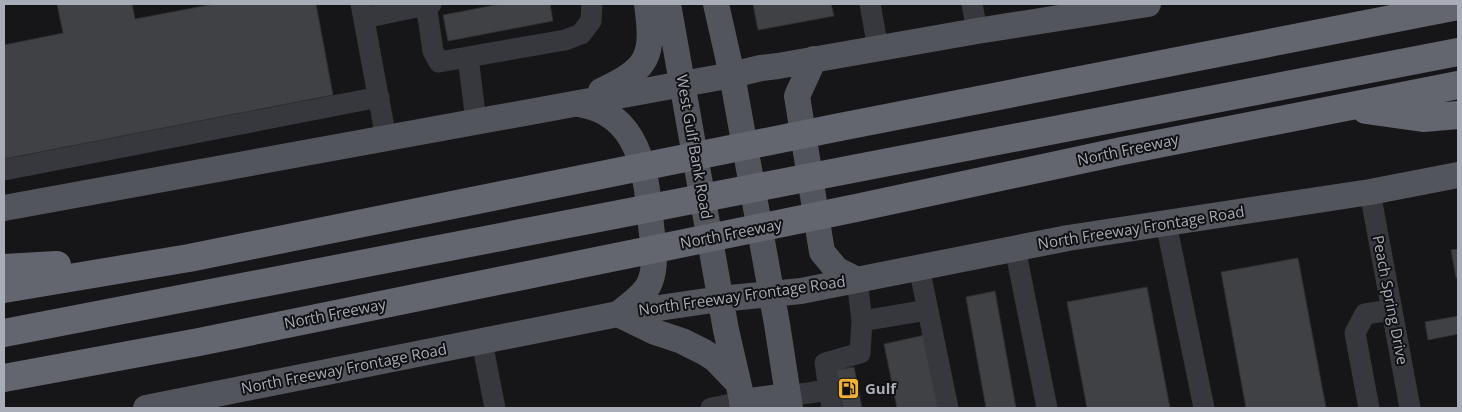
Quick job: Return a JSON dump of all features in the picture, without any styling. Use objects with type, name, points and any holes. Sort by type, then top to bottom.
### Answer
[{"type":"highway","points":[[1242,47],[1399,4]]},
{"type":"highway","points":[[4,289],[189,258],[1242,47],[1458,6]]},
{"type":"highway","points":[[4,334],[1458,52]]},
{"type":"highway","name":"North Freeway","points":[[4,378],[209,340],[856,208],[1122,151],[1458,85]]},
{"type":"highway","points":[[1344,106],[1423,118],[1458,115]]},
{"type":"highway","points":[[4,268],[189,258]]},
{"type":"main road","points":[[573,103],[626,80],[646,59],[651,34],[647,4]]},
{"type":"main road","name":"West Gulf Bank Road","points":[[668,4],[720,299],[741,398]]},
{"type":"main road","points":[[573,103],[599,108],[619,121],[628,131],[634,144],[647,184],[654,259],[650,283],[637,298],[618,314],[655,332],[682,340],[715,359],[741,398],[789,402],[732,75],[716,4]]},
{"type":"main road","points":[[4,208],[732,75],[761,68],[1148,4]]},
{"type":"main road","points":[[814,60],[796,96],[822,252],[837,270],[857,280]]},
{"type":"main road","name":"North Freeway Frontage Road","points":[[146,408],[224,401],[482,342],[618,314],[720,299],[800,291],[1068,238],[1370,192],[1458,175]]},
{"type":"street","points":[[386,138],[363,11],[428,4],[433,51],[439,62],[565,40],[581,34],[591,21],[592,4]]},
{"type":"street","points":[[870,4],[878,48]]},
{"type":"street","points":[[972,4],[977,31]]},
{"type":"street","points":[[468,57],[476,121]]},
{"type":"street","points":[[4,170],[379,97]]},
{"type":"street","name":"Peach Spring Drive","points":[[1370,192],[1410,408]]},
{"type":"street","points":[[1166,223],[1204,408]]},
{"type":"street","points":[[1015,248],[1047,408]]},
{"type":"street","points":[[919,267],[948,408]]},
{"type":"street","points":[[789,402],[830,399],[825,363],[860,353],[862,321],[857,280]]},
{"type":"street","points":[[862,321],[927,310]]},
{"type":"street","points":[[1369,408],[1355,333],[1365,314],[1391,310]]},
{"type":"street","points":[[482,342],[495,408]]},
{"type":"street","points":[[712,408],[741,398]]},
{"type":"building","points":[[57,4],[132,4],[135,19],[214,4],[316,4],[333,95],[4,159],[4,45],[63,33]]},
{"type":"building","points":[[500,4],[550,4],[553,21],[448,41],[443,15]]},
{"type":"building","points":[[753,4],[831,4],[834,16],[758,30]]},
{"type":"building","points":[[1458,249],[1458,278],[1456,278],[1451,250]]},
{"type":"building","points":[[1298,258],[1326,408],[1246,408],[1221,272]]},
{"type":"building","points":[[1147,287],[1170,408],[1087,408],[1067,302]]},
{"type":"building","points":[[995,291],[1016,408],[986,408],[966,297]]},
{"type":"building","points":[[1458,316],[1458,334],[1428,340],[1425,322]]},
{"type":"building","points":[[925,335],[940,408],[897,408],[884,344]]},
{"type":"building","name":"Gulf","points":[[854,367],[862,408],[843,408],[835,370]]},
{"type":"place","name":"Gulf","points":[[849,389]]}]
